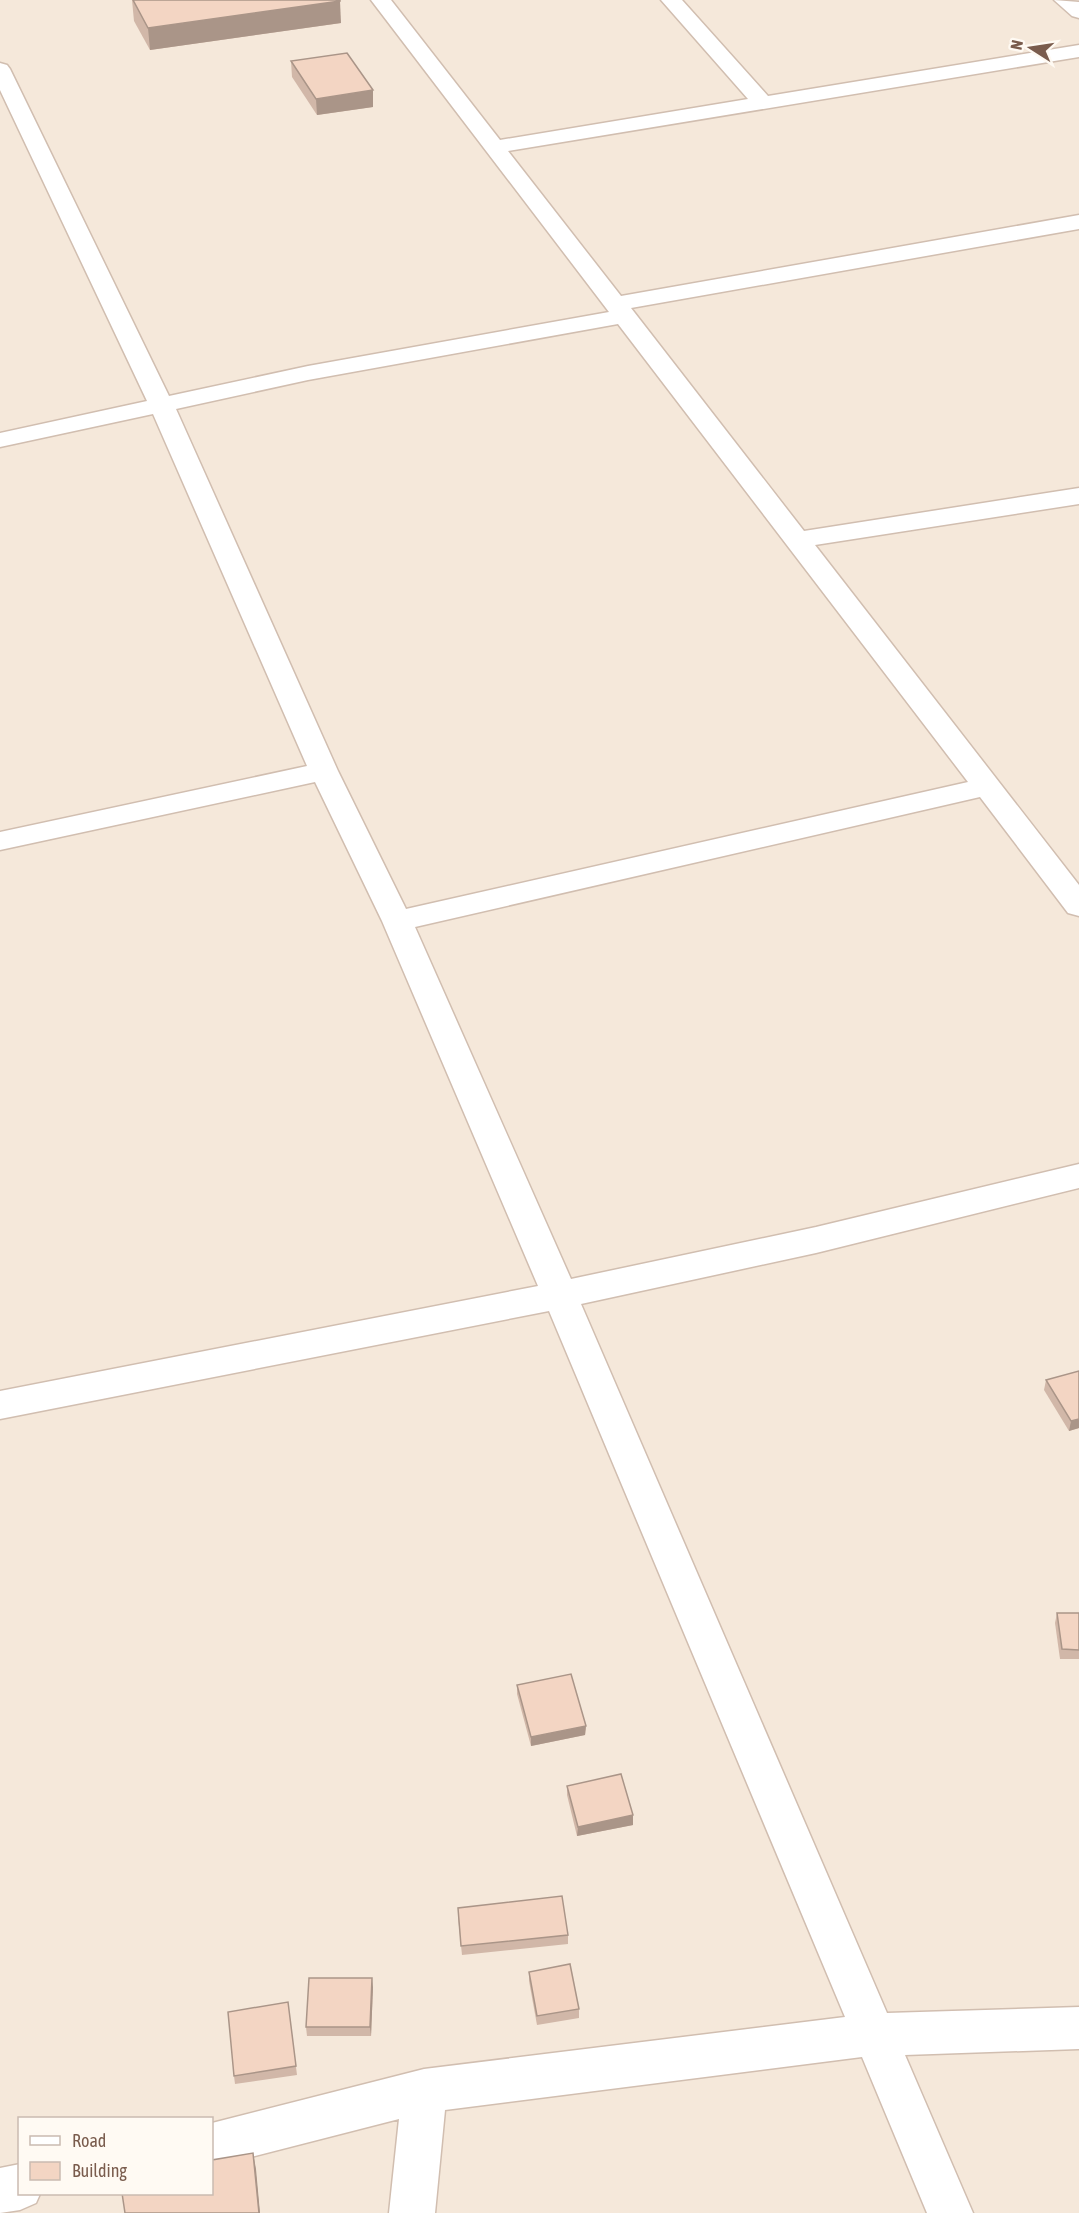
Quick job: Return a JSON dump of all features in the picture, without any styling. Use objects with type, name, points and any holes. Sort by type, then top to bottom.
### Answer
[{"type":"street","points":[[381,0],[986,787],[1074,895]]},
{"type":"street","points":[[671,0],[763,103]]},
{"type":"street","points":[[1064,0],[1079,12]]},
{"type":"street","points":[[494,147],[1079,51]]},
{"type":"street","points":[[0,69],[161,404],[324,771],[397,921],[560,1295],[950,2213]]},
{"type":"street","points":[[0,440],[161,404],[619,310],[1079,222]]},
{"type":"street","points":[[796,540],[1079,496]]},
{"type":"street","points":[[0,841],[324,771]]},
{"type":"street","points":[[397,921],[986,787]]},
{"type":"street","points":[[0,1405],[560,1295],[816,1240],[1079,1176]]},
{"type":"street","points":[[213,2145],[424,2091],[873,2035],[1079,2028]]},
{"type":"street","points":[[412,2213],[424,2091]]},
{"type":"street","points":[[0,2191],[18,2187]]},
{"type":"shaded area","points":[[0,0],[1079,0],[1079,2213],[0,2213]]},
{"type":"building","points":[[133,0],[340,0],[340,1],[148,28]]},
{"type":"building","points":[[347,53],[373,90],[316,99],[291,61]]},
{"type":"building","points":[[1079,1371],[1079,1419],[1071,1421],[1046,1380]]},
{"type":"building","points":[[1057,1613],[1079,1613],[1079,1650],[1062,1649]]},
{"type":"building","points":[[571,1674],[586,1726],[531,1737],[517,1685]]},
{"type":"building","points":[[621,1774],[633,1815],[578,1827],[567,1786]]},
{"type":"building","points":[[562,1896],[568,1935],[461,1946],[458,1908]]},
{"type":"building","points":[[570,1964],[579,2009],[537,2016],[529,1972]]},
{"type":"building","points":[[309,1978],[372,1978],[370,2027],[306,2027]]},
{"type":"building","points":[[288,2002],[296,2066],[234,2076],[228,2012]]},
{"type":"building","points":[[253,2153],[259,2213],[125,2213],[122,2195],[213,2195],[213,2160]]}]
